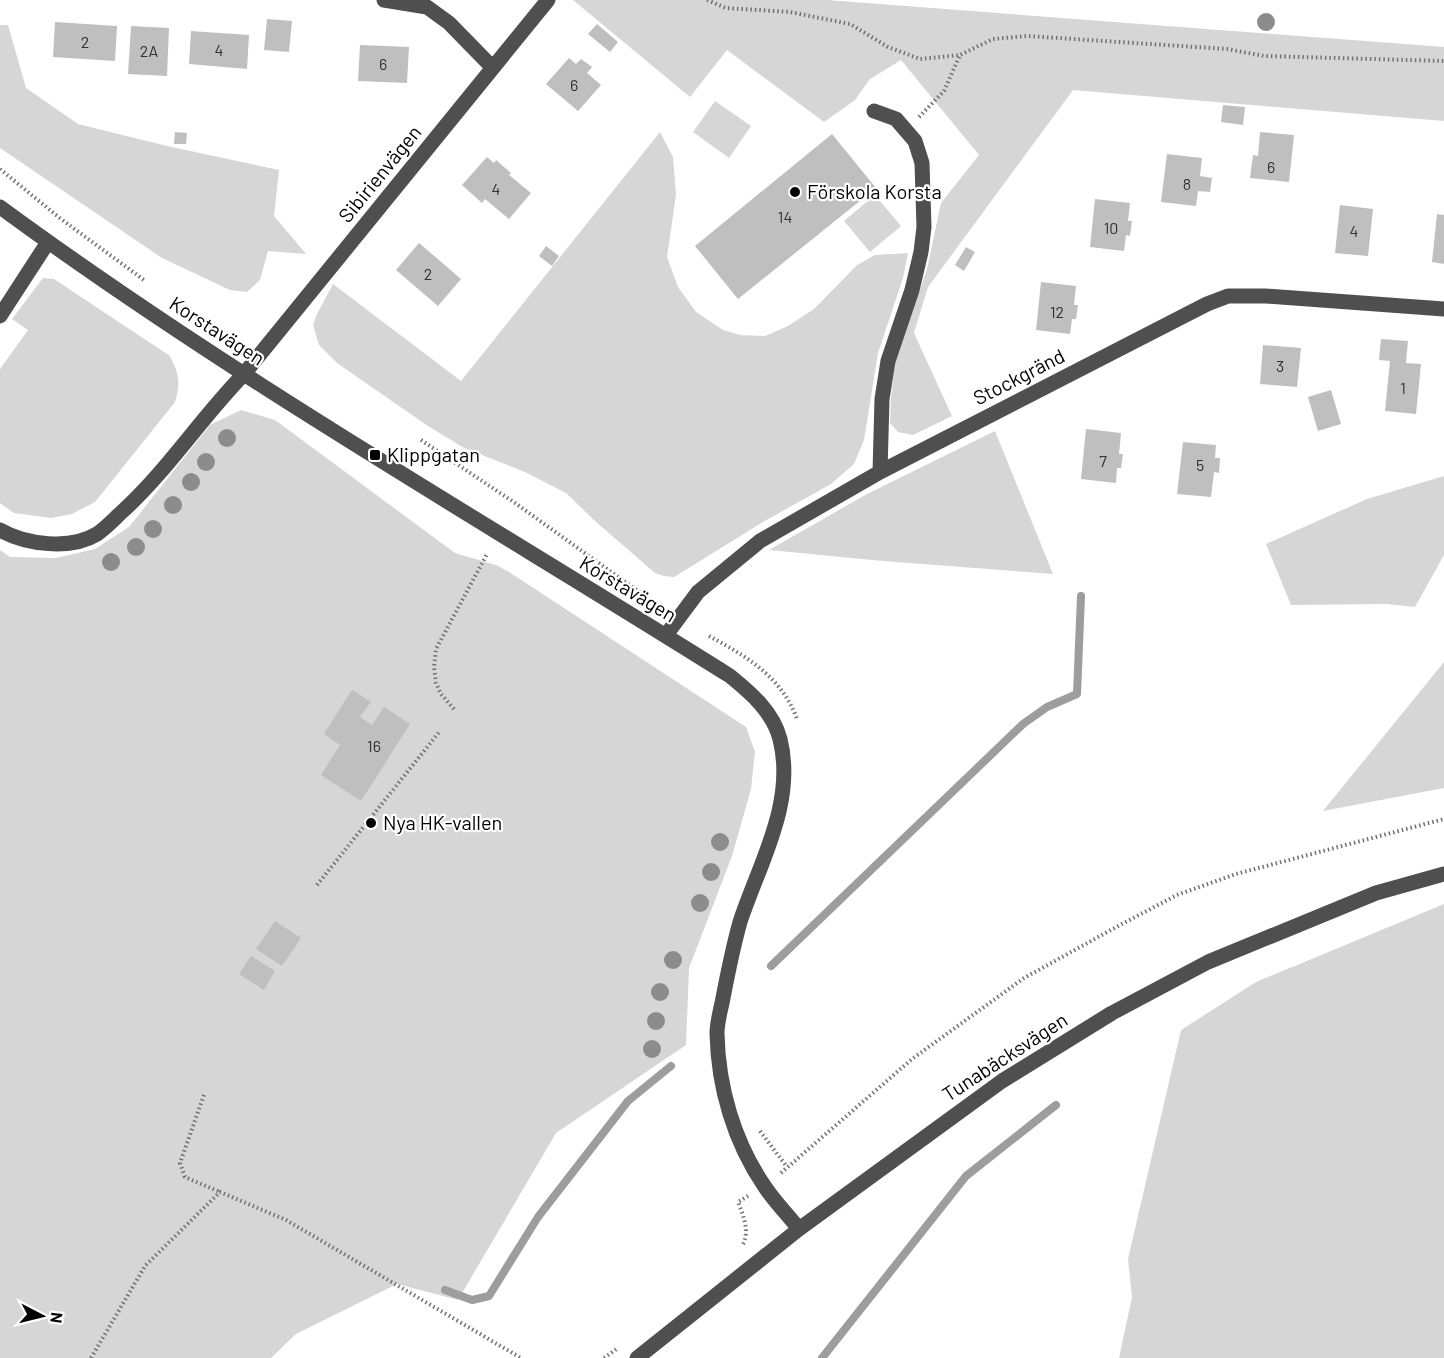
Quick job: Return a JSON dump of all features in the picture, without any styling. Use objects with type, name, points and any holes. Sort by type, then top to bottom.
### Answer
[{"type":"street","points":[[384,0],[427,7],[449,23],[493,68]]},
{"type":"street","name":"Sibirienvägen","points":[[244,374],[548,0]]},
{"type":"street","points":[[874,111],[896,119],[915,141],[922,163],[924,227],[912,290],[888,362],[883,389],[880,472]]},
{"type":"street","name":"Korstavägen","points":[[0,207],[244,374],[551,567],[730,676],[751,692],[767,712],[779,738],[783,764],[782,796],[770,842],[729,963],[717,1031],[719,1072],[730,1118],[748,1157],[765,1186],[799,1229]]},
{"type":"street","points":[[0,316],[48,242]]},
{"type":"street","name":"Stockgränd","points":[[666,635],[698,592],[760,541],[880,472],[1207,304],[1228,296],[1266,296],[1444,309]]},
{"type":"street","points":[[0,530],[11,536],[42,543],[73,542],[97,534],[142,493],[217,402],[244,374]]},
{"type":"street","name":"Tunabäcksvägen","points":[[637,1358],[799,1229],[1002,1081],[1112,1013],[1208,962],[1376,893],[1444,874]]},
{"type":"path","points":[[707,0],[726,8],[790,12],[850,24],[888,47],[920,59],[960,55],[993,39],[1027,36],[1227,49],[1264,56],[1444,61]]},
{"type":"path","points":[[906,130],[944,91],[960,55]]},
{"type":"path","points":[[0,169],[61,219],[148,282]]},
{"type":"path","points":[[421,440],[515,503],[644,595]]},
{"type":"path","points":[[454,709],[441,694],[436,683],[434,667],[436,649],[487,554]]},
{"type":"path","points":[[317,885],[440,731]]},
{"type":"path","points":[[741,1249],[746,1240],[745,1223],[738,1202],[765,1186],[912,1059],[1024,978],[1177,895],[1236,874],[1444,819]]},
{"type":"path","points":[[204,1095],[180,1162],[185,1178],[286,1220],[520,1358]]},
{"type":"path","points":[[91,1358],[145,1266],[220,1192]]},
{"type":"path","points":[[604,1358],[623,1344]]},
{"type":"shaded area","points":[[573,0],[827,0],[1444,47],[1444,121],[1073,90],[928,287],[914,333],[952,416],[913,435],[898,432],[890,423],[895,362],[927,269],[941,203],[979,155],[901,60],[870,79],[855,100],[824,122],[727,50],[690,97]]},
{"type":"shaded area","points":[[0,25],[8,25],[26,88],[78,124],[279,170],[274,216],[306,254],[268,251],[260,280],[247,292],[230,290],[162,258],[0,148]]},
{"type":"shaded area","points":[[715,101],[751,126],[729,158],[693,132]]},
{"type":"shaded area","points":[[660,132],[673,157],[676,195],[667,257],[678,287],[696,312],[723,330],[740,335],[765,336],[788,326],[814,309],[857,265],[875,255],[908,253],[903,278],[878,353],[864,440],[854,464],[831,484],[763,522],[674,577],[655,573],[566,493],[525,472],[464,448],[337,363],[319,345],[313,325],[333,284],[461,381]]},
{"type":"shaded area","points":[[875,195],[901,226],[870,252],[844,221]]},
{"type":"shaded area","points":[[43,278],[54,279],[170,356],[178,384],[175,402],[95,502],[72,514],[51,518],[14,513],[0,503],[0,369],[28,330],[12,319]]},
{"type":"shaded area","name":"Nya HK-vallen","points":[[241,410],[275,420],[455,553],[496,565],[509,572],[746,727],[755,752],[751,789],[732,856],[689,968],[686,1045],[556,1133],[458,1300],[397,1284],[296,1334],[271,1358],[0,1358],[0,550],[10,557],[56,558],[95,549],[129,527],[210,425]]},
{"type":"shaded area","points":[[995,431],[1053,574],[769,550],[867,494]]},
{"type":"shaded area","points":[[1444,476],[1444,555],[1415,607],[1387,604],[1291,605],[1266,544],[1367,499]]},
{"type":"shaded area","points":[[1444,662],[1444,788],[1323,811]]},
{"type":"shaded area","points":[[1444,904],[1444,1358],[1119,1358],[1132,1297],[1128,1259],[1181,1030],[1256,982]]},
{"type":"building","points":[[267,19],[292,21],[289,52],[264,50]]},
{"type":"building","points":[[55,22],[117,26],[115,61],[53,57]]},
{"type":"building","points":[[597,24],[618,42],[610,52],[588,34]]},
{"type":"building","points":[[131,26],[169,28],[167,76],[128,74]]},
{"type":"building","points":[[191,31],[249,35],[247,69],[189,64]]},
{"type":"building","points":[[360,45],[409,47],[407,83],[358,81]]},
{"type":"building","points":[[569,58],[576,64],[581,59],[592,67],[587,73],[601,85],[578,111],[546,84]]},
{"type":"building","points":[[1223,105],[1245,107],[1243,125],[1221,122]]},
{"type":"building","points":[[175,132],[187,133],[186,144],[174,144]]},
{"type":"building","points":[[1260,132],[1294,135],[1289,182],[1250,178],[1253,155],[1258,156]]},
{"type":"building","points":[[832,134],[876,188],[738,299],[695,246]]},
{"type":"building","points":[[1167,154],[1202,158],[1200,176],[1212,178],[1210,192],[1198,191],[1196,206],[1161,202]]},
{"type":"building","points":[[487,157],[494,163],[496,160],[511,173],[509,175],[531,193],[509,219],[485,199],[482,203],[462,185]]},
{"type":"building","points":[[1095,199],[1130,203],[1128,221],[1132,221],[1130,236],[1126,235],[1124,251],[1090,247]]},
{"type":"building","points":[[1340,205],[1373,209],[1368,256],[1335,253]]},
{"type":"building","points":[[1437,214],[1444,215],[1444,264],[1432,262]]},
{"type":"building","points":[[419,243],[461,279],[438,306],[396,270]]},
{"type":"building","points":[[546,246],[559,256],[552,266],[539,256]]},
{"type":"building","points":[[966,247],[975,252],[964,271],[955,265]]},
{"type":"building","points":[[1041,282],[1076,286],[1074,305],[1078,305],[1076,319],[1072,319],[1070,334],[1036,330]]},
{"type":"building","points":[[1381,339],[1408,341],[1406,363],[1421,364],[1416,414],[1385,411],[1390,361],[1379,360]]},
{"type":"building","points":[[1263,345],[1301,348],[1297,387],[1260,384]]},
{"type":"building","points":[[1331,390],[1341,424],[1318,431],[1308,397]]},
{"type":"building","points":[[1086,429],[1121,433],[1119,454],[1123,454],[1121,468],[1117,468],[1116,483],[1081,479]]},
{"type":"building","points":[[1183,442],[1216,445],[1215,458],[1220,458],[1219,473],[1214,472],[1211,497],[1177,494]]},
{"type":"building","points":[[352,690],[371,702],[360,717],[372,725],[384,707],[410,724],[361,801],[321,775],[340,745],[324,734]]},
{"type":"building","points":[[275,921],[301,938],[282,966],[256,949]]},
{"type":"building","points":[[251,956],[275,971],[264,990],[239,974]]},
{"type":"waterway","points":[[771,966],[1023,724],[1047,707],[1077,694],[1081,596]]},
{"type":"waterway","points":[[445,1290],[472,1300],[489,1296],[538,1217],[628,1101],[671,1066]]},
{"type":"waterway","points":[[822,1358],[966,1176],[1056,1105]]},
{"type":"place","name":"Förskola Korsta","points":[[795,192]]},
{"type":"place","name":"Klippgatan","points":[[375,455]]},
{"type":"place","name":"Nya HK-vallen","points":[[371,823]]}]
